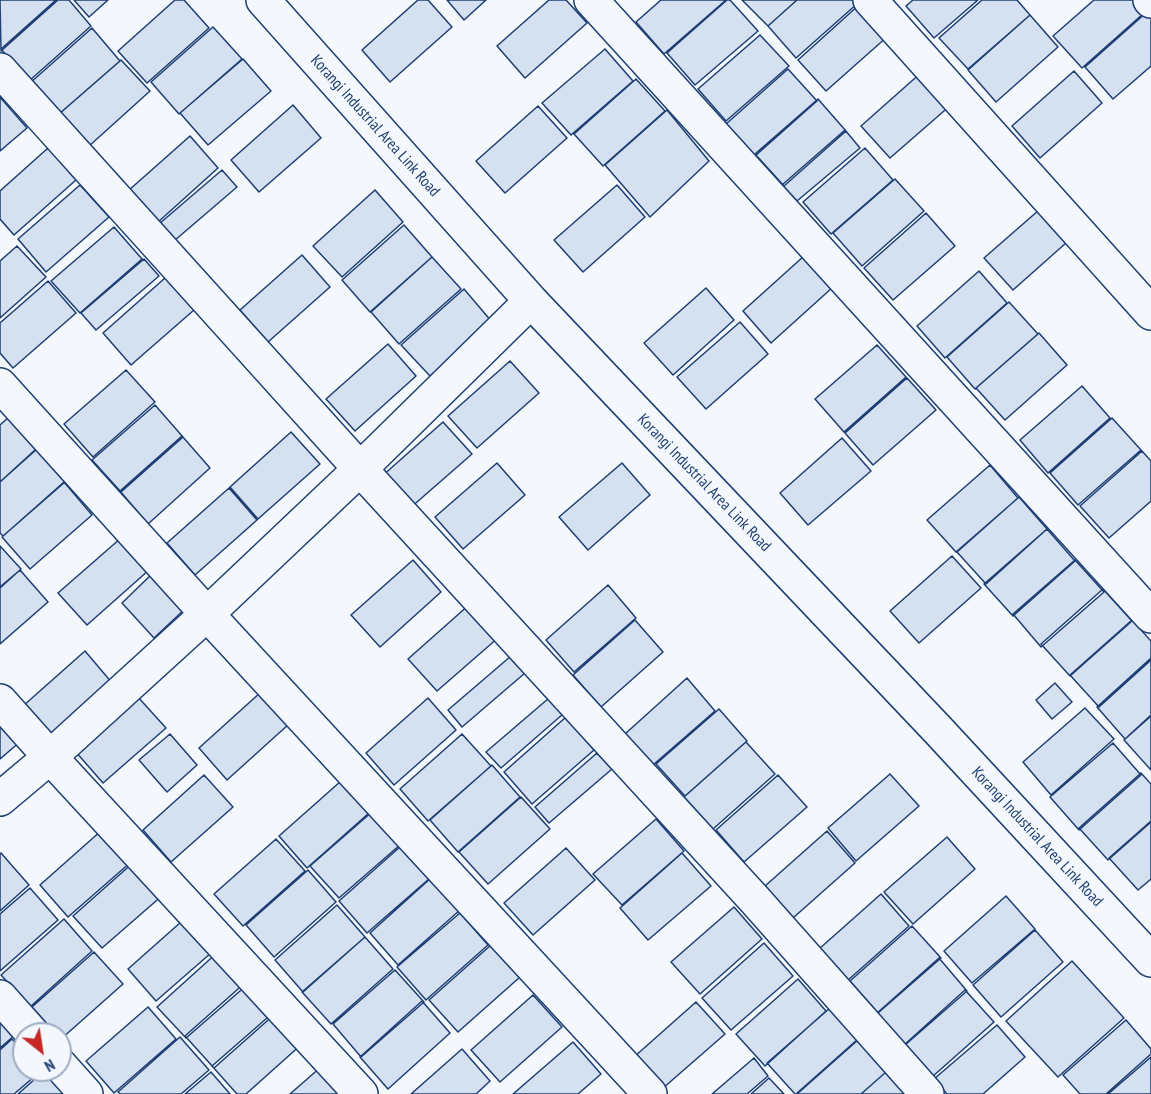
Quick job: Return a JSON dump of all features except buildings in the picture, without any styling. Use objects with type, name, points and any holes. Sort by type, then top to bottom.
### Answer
[{"type":"street","name":"Korangi Industrial Area Link Road","points":[[263,0],[531,301],[938,730],[1151,960]]},
{"type":"street","points":[[591,0],[1151,616]]},
{"type":"street","points":[[870,0],[1151,313]]},
{"type":"street","points":[[0,70],[360,469],[755,900],[927,1094]]},
{"type":"street","points":[[0,799],[50,757],[207,614],[360,469],[531,301]]},
{"type":"street","points":[[0,385],[207,614],[650,1094]]},
{"type":"street","points":[[0,701],[361,1094]]},
{"type":"street","points":[[0,997],[22,1022]]},
{"type":"street","points":[[72,1078],[86,1094]]}]
